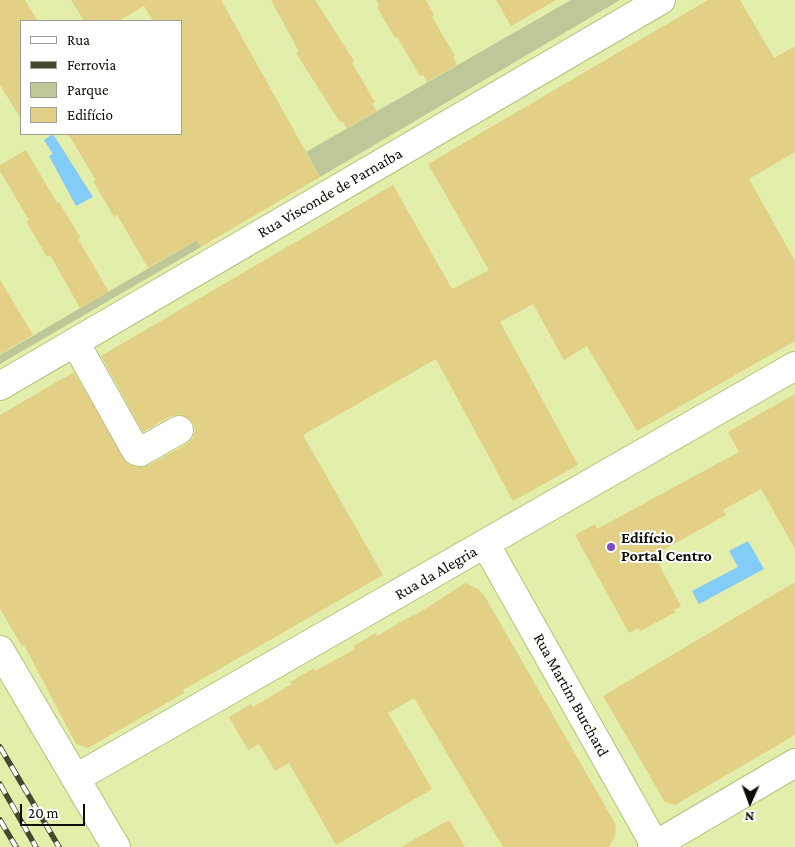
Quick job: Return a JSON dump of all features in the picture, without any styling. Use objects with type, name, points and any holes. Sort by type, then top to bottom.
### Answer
[{"type":"street","name":"Rua Visconde de Parnaíba","points":[[0,386],[661,0]]},
{"type":"street","points":[[75,342],[136,451],[140,452],[179,430]]},
{"type":"street","name":"Rua da Alegria","points":[[76,778],[486,545],[795,366]]},
{"type":"street","name":"Rua Martim Burchard","points":[[486,545],[654,846]]},
{"type":"street","points":[[0,650],[116,847]]},
{"type":"street","points":[[654,846],[795,763]]},
{"type":"green space","points":[[571,0],[620,0],[320,177],[306,152]]},
{"type":"green space","points":[[197,240],[201,247],[0,364],[0,355]]},
{"type":"water","points":[[54,135],[93,197],[76,206],[49,156],[53,154],[44,140]]},
{"type":"water","points":[[748,541],[764,569],[699,604],[692,591],[738,567],[729,551]]},
{"type":"building","points":[[0,0],[25,0],[37,20],[20,20],[20,117],[0,85]]},
{"type":"building","points":[[71,0],[221,0],[320,177],[201,247],[197,240],[148,268],[117,215],[114,217],[93,181],[96,180],[69,135],[182,135],[182,20],[152,20],[144,6],[121,20],[83,20]]},
{"type":"building","points":[[271,0],[315,0],[354,61],[352,63],[375,102],[372,104],[377,111],[347,128],[342,121],[340,122],[296,53],[299,52]]},
{"type":"building","points":[[376,0],[426,0],[434,15],[432,17],[455,56],[453,57],[457,65],[427,82],[423,75],[420,76],[397,37],[395,38],[377,7],[379,5]]},
{"type":"building","points":[[496,0],[556,0],[511,26]]},
{"type":"building","points":[[708,0],[740,0],[774,58],[795,46],[795,152],[749,179],[795,261],[795,341],[637,431],[587,346],[564,360],[533,304],[500,322],[578,465],[513,501],[436,359],[303,435],[383,575],[183,690],[184,693],[88,748],[76,744],[24,645],[22,646],[0,609],[0,415],[74,372],[127,464],[136,467],[147,466],[187,444],[193,438],[195,430],[193,423],[187,417],[180,414],[171,416],[143,432],[101,356],[393,185],[452,289],[489,270],[428,164]]},
{"type":"building","points":[[26,150],[57,203],[59,202],[80,237],[78,239],[109,292],[80,308],[50,255],[47,257],[26,221],[29,220],[0,171],[0,165]]},
{"type":"building","points":[[0,280],[33,335],[0,354]]},
{"type":"building","name":"Edifício Portal Centro","points":[[795,394],[795,549],[761,489],[723,510],[726,515],[654,555],[681,606],[674,610],[676,612],[640,631],[638,628],[629,633],[575,535],[595,524],[597,529],[739,452],[728,432]]},
{"type":"building","points":[[795,582],[795,735],[675,805],[665,802],[603,696]]},
{"type":"building","points":[[465,583],[478,589],[484,595],[616,825],[615,836],[609,847],[503,847],[414,698],[388,713],[432,789],[336,845],[289,763],[275,771],[259,744],[248,750],[229,717],[251,704],[253,707],[292,684],[290,682],[314,668],[315,671],[355,649],[353,646],[376,633],[377,636],[414,616]]},
{"type":"building","points":[[449,820],[465,847],[401,847]]},
{"type":"railway","points":[[0,747],[59,847]]},
{"type":"railway","points":[[0,784],[36,847]]},
{"type":"railway","points":[[0,820],[16,847]]},
{"type":"place","name":"Edifício Portal Centro","points":[[611,547]]}]
